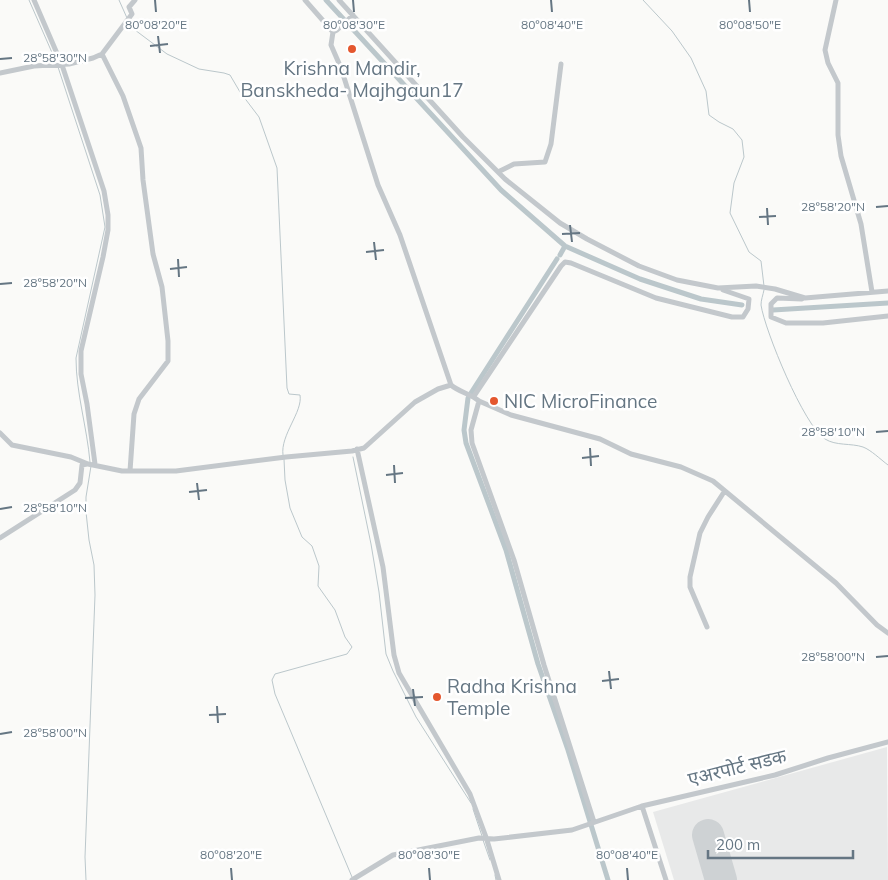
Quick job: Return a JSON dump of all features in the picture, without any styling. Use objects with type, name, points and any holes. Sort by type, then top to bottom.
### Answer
[{"type":"street","points":[[34,0],[104,191],[108,215],[108,230],[103,257],[81,351],[80,374],[87,404],[94,464]]},
{"type":"street","points":[[0,73],[34,66],[78,62],[102,54],[132,14],[129,7],[135,0]]},
{"type":"street","points":[[305,0],[335,30]]},
{"type":"street","points":[[339,0],[457,130],[498,172],[560,223],[639,266],[677,280],[718,288],[749,299],[748,309],[743,317],[732,317],[656,298],[565,262],[519,327],[476,399],[471,430],[472,443],[514,560],[591,823]]},
{"type":"street","points":[[836,0],[825,50],[828,63],[838,82],[838,135],[841,156],[861,224],[872,292]]},
{"type":"street","points":[[353,15],[335,30],[331,45],[378,185],[400,235],[450,385],[458,391],[512,415],[585,434],[631,454],[681,467],[713,481],[724,492],[836,582],[877,625],[888,633]]},
{"type":"street","points":[[102,54],[122,96],[141,148],[153,254],[162,286],[168,341],[168,360],[139,400],[134,414],[130,471]]},
{"type":"street","points":[[498,172],[514,164],[546,162],[551,144],[561,64]]},
{"type":"street","points":[[718,288],[756,286],[775,289],[805,298]]},
{"type":"street","points":[[888,290],[805,298],[777,298],[771,304],[771,317],[786,323],[823,323],[888,316]]},
{"type":"street","points":[[0,538],[76,490],[80,482],[82,465],[94,464],[122,471],[176,472],[284,457],[352,452],[364,448],[415,402],[438,389],[450,385]]},
{"type":"street","points":[[0,433],[12,445],[71,457],[88,464]]},
{"type":"street","points":[[357,450],[383,568],[394,655],[399,673],[470,794],[483,838],[499,880]]},
{"type":"street","points":[[707,627],[692,596],[690,576],[700,533],[724,492]]},
{"type":"street","name":"एअरपोर्ट सडक","points":[[354,879],[393,855],[483,838],[572,830],[642,806],[775,775],[888,742]]},
{"type":"street","points":[[642,806],[666,880]]},
{"type":"shaded area","points":[[887,747],[888,880],[674,880],[653,812]]},
{"type":"waterway","points":[[29,0],[57,64]]},
{"type":"waterway","points":[[119,0],[127,18]]},
{"type":"waterway","points":[[326,0],[501,190],[565,246],[640,279],[701,299],[742,305]]},
{"type":"waterway","points":[[643,0],[672,31],[691,58],[706,91],[709,115],[733,129],[742,140],[744,157],[734,183],[730,213],[749,252],[761,261],[764,286]]},
{"type":"waterway","points":[[128,21],[131,27],[167,54],[199,69],[230,75],[259,117],[277,168],[287,388],[289,394],[300,395],[298,409],[283,447],[283,455]]},
{"type":"waterway","points":[[58,67],[100,195],[105,227],[76,358],[76,371],[90,462]]},
{"type":"waterway","points":[[560,255],[565,246]]},
{"type":"waterway","points":[[471,393],[557,259]]},
{"type":"waterway","points":[[764,290],[761,305],[777,355],[797,398],[816,431],[829,441],[866,448],[888,465]]},
{"type":"waterway","points":[[773,310],[888,303]]},
{"type":"waterway","points":[[468,398],[464,430],[466,443],[506,550],[538,664],[568,750],[608,880]]},
{"type":"waterway","points":[[353,457],[371,544],[386,654],[416,717],[471,803]]},
{"type":"waterway","points":[[284,459],[285,480],[290,508],[302,537],[312,546],[319,566],[318,586],[335,610],[345,637],[352,647],[347,654],[275,674],[272,680],[275,694],[352,877]]},
{"type":"waterway","points":[[86,880],[85,857],[95,595],[94,565],[86,512],[86,497],[91,466]]},
{"type":"waterway","points":[[473,809],[482,836]]},
{"type":"waterway","points":[[483,840],[490,860]]},
{"type":"waterway","points":[[495,875],[496,880]]},
{"type":"runway","points":[[708,835],[721,880]]},
{"type":"place","name":"Krishna Mandir, Banskheda- Majhgaun17","points":[[352,49]]},
{"type":"place","name":"NIC MicroFinance","points":[[494,401]]},
{"type":"place","name":"Radha Krishna Temple","points":[[437,697]]}]
